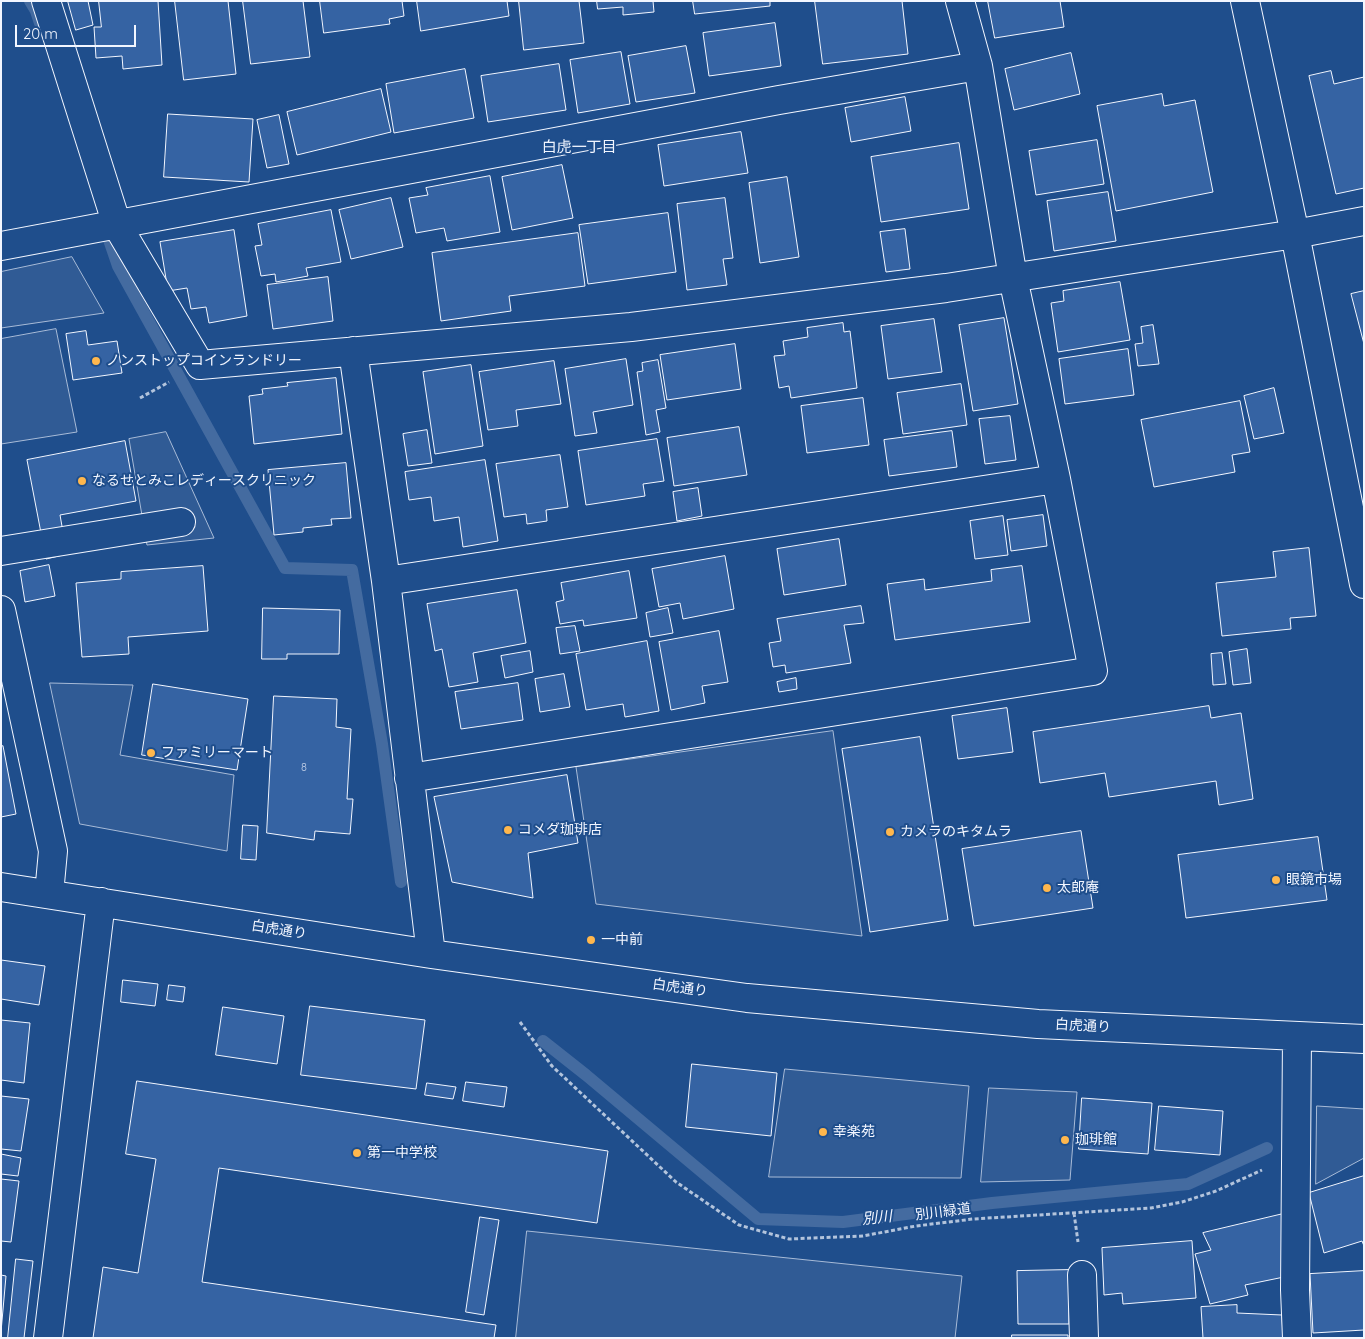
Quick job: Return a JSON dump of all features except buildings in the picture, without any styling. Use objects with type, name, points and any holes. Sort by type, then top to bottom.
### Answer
[{"type":"street","points":[[46,1],[117,225],[200,365],[631,327],[946,288],[1295,234],[1364,221]]},
{"type":"street","points":[[409,778],[1093,672],[1056,479],[1013,278],[978,66],[960,1]]},
{"type":"street","points":[[1245,1],[1295,234],[1364,584]]},
{"type":"street","points":[[1,246],[769,102],[978,66]]},
{"type":"street","points":[[353,351],[386,581],[431,954]]},
{"type":"street","points":[[386,581],[1056,479]]},
{"type":"street","points":[[1,551],[181,522]]},
{"type":"street","points":[[1,610],[53,851],[49,894]]},
{"type":"street","name":"白虎通り","points":[[1,887],[431,954],[747,998],[1038,1024],[1364,1039]]},
{"type":"street","points":[[48,1338],[101,902]]},
{"type":"street","points":[[1296,1338],[1297,1037]]},
{"type":"street","points":[[1082,1275],[1084,1338]]},
{"type":"path","points":[[140,398],[165,385]]},
{"type":"path","name":"別川緑道","points":[[520,1022],[552,1066],[676,1182],[739,1225],[789,1238],[863,1236],[916,1226],[973,1219],[1150,1208],[1182,1202],[1216,1191],[1296,1154]]},
{"type":"shaded area","points":[[72,257],[104,313],[1,328],[1,272]]},
{"type":"shaded area","points":[[56,329],[77,432],[1,444],[1,339]]},
{"type":"shaded area","points":[[166,432],[214,538],[147,545],[129,439]]},
{"type":"shaded area","points":[[50,683],[133,685],[120,755],[234,775],[227,851],[80,824]]},
{"type":"shaded area","points":[[833,731],[862,936],[596,904],[576,767]]},
{"type":"shaded area","points":[[785,1069],[969,1086],[961,1178],[769,1177]]},
{"type":"shaded area","points":[[989,1088],[1077,1092],[1070,1180],[981,1182]]},
{"type":"shaded area","points":[[1317,1106],[1364,1109],[1364,1158],[1316,1184]]},
{"type":"shaded area","points":[[527,1231],[962,1276],[955,1338],[516,1338]]},
{"type":"waterway","points":[[30,1],[40,23]]},
{"type":"waterway","points":[[104,225],[118,266],[285,568],[352,570],[382,744],[401,882]]},
{"type":"waterway","name":"別川","points":[[543,1041],[758,1219],[843,1222],[992,1203],[1188,1184],[1267,1148]]},
{"type":"place","name":"ノンストップコインランドリー","points":[[96,361]]},
{"type":"place","name":"なるせとみこレディースクリニック","points":[[82,481]]},
{"type":"place","name":"ファミリーマート","points":[[151,753]]},
{"type":"place","name":"コメダ珈琲店","points":[[508,830]]},
{"type":"place","name":"カメラのキタムラ","points":[[890,832]]},
{"type":"place","name":"眼鏡市場","points":[[1276,880]]},
{"type":"place","name":"太郎庵","points":[[1047,888]]},
{"type":"place","name":"一中前","points":[[591,940]]},
{"type":"place","name":"幸楽苑","points":[[823,1132]]},
{"type":"place","name":"珈琲館","points":[[1065,1140]]},
{"type":"place","name":"第一中学校","points":[[357,1153]]},
{"type":"district","name":"白虎一丁目","points":[[579,147]]}]
